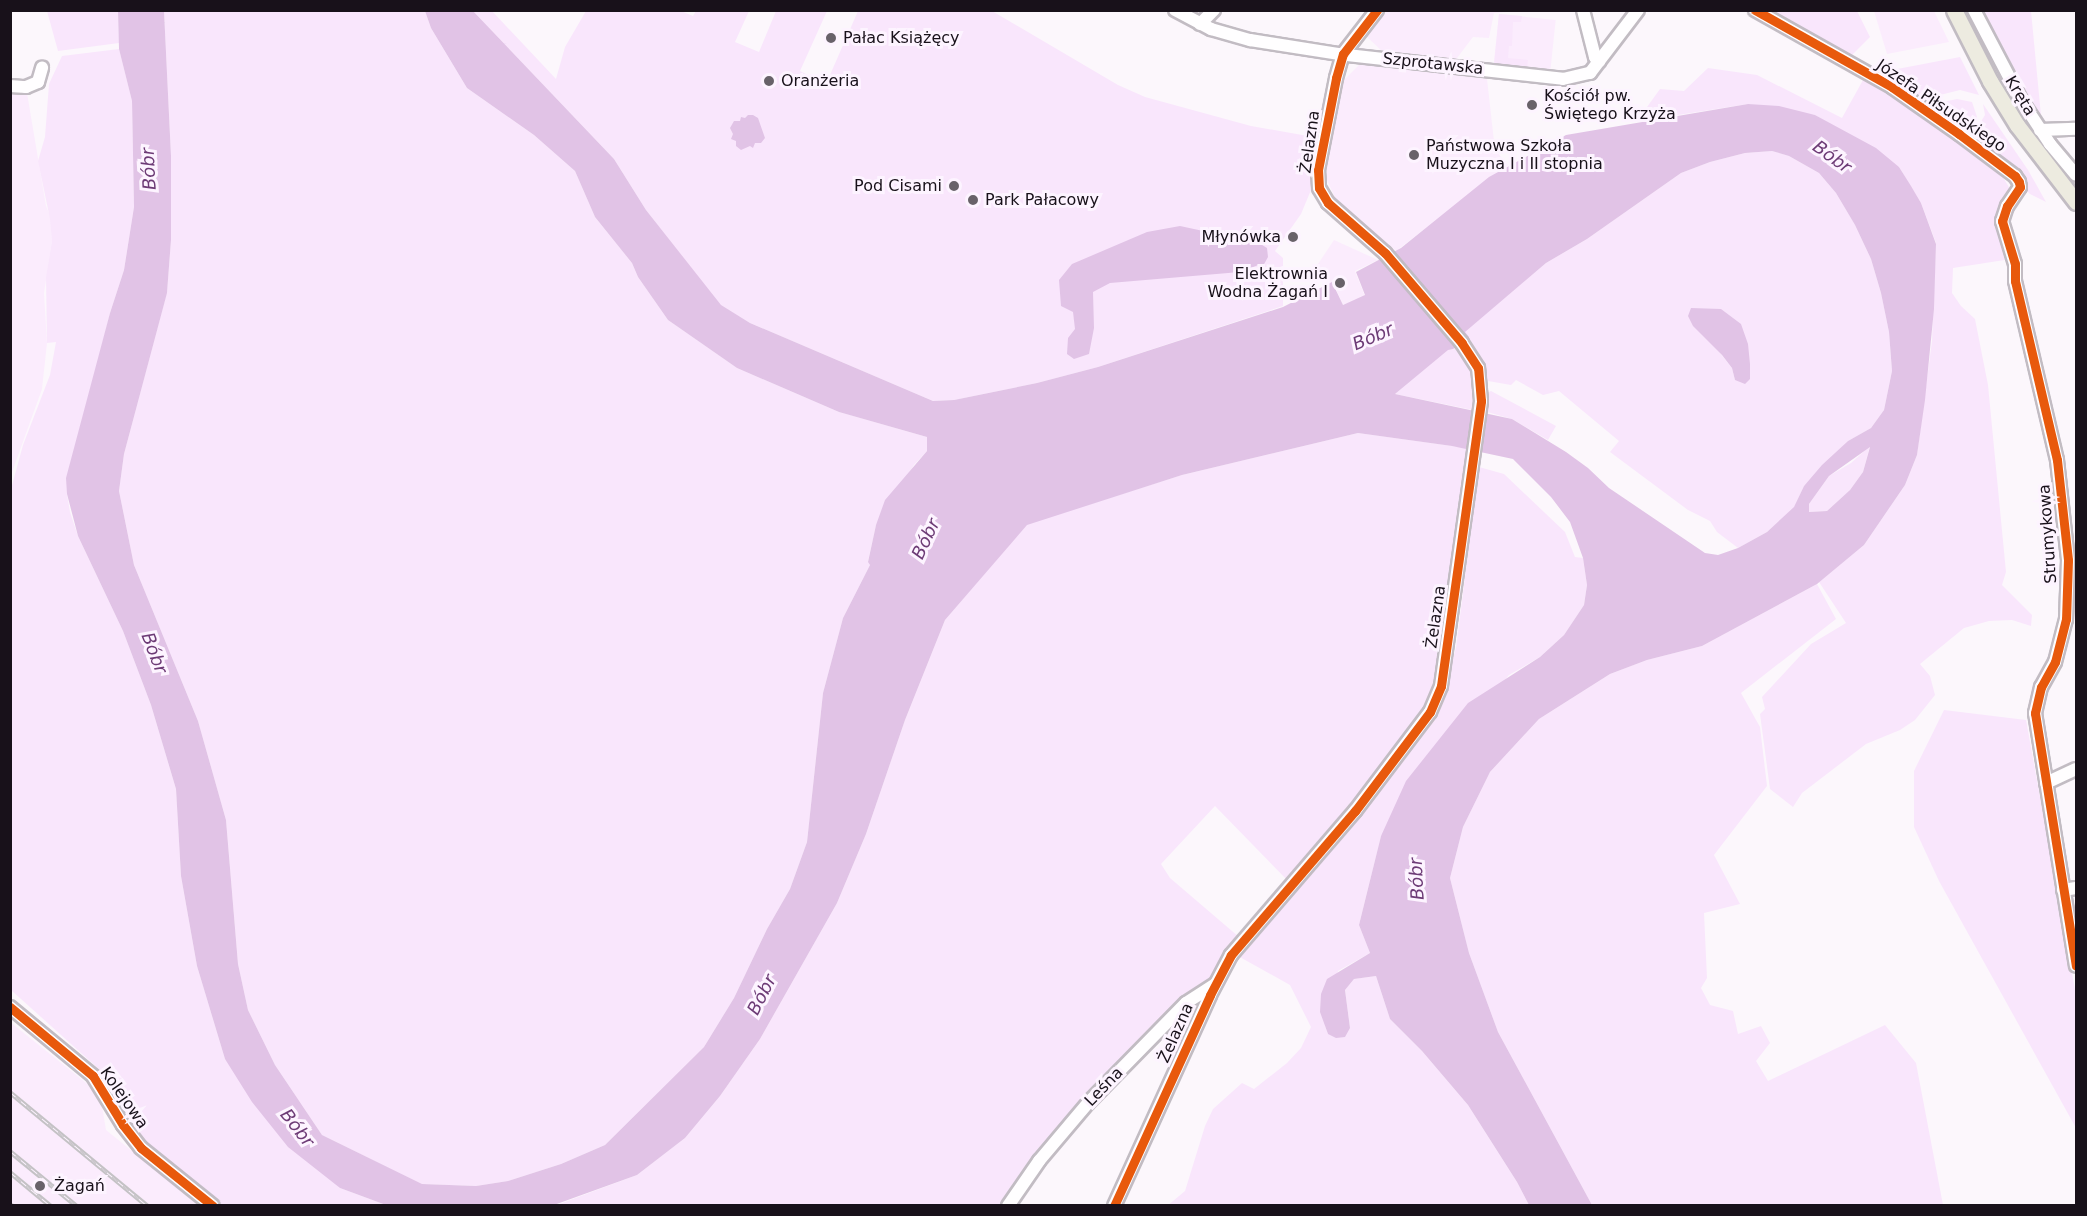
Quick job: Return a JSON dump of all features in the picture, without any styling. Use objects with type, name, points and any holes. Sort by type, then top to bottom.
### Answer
[{"type":"main road","points":[[1954,10],[1990,81],[2017,124],[2076,202]]},
{"type":"street","name":"Szprotawska","points":[[1175,10],[1226,35],[1343,54],[1563,80],[1584,77],[1590,73],[1638,10]]},
{"type":"street","points":[[1200,24],[1214,10]]},
{"type":"street","name":"Żelazna","points":[[1114,1206],[1215,984],[1231,955],[1355,811],[1436,702],[1445,661],[1482,400],[1478,368],[1462,343],[1385,253],[1336,212],[1319,188],[1320,154],[1343,54],[1377,10]]},
{"type":"street","points":[[1583,10],[1595,57],[1599,61]]},
{"type":"street","name":"Józefa Piłsudskiego","points":[[1755,10],[1892,87],[2015,176]]},
{"type":"street","name":"Kręta","points":[[1974,10],[1997,58],[2040,130],[2076,175]]},
{"type":"street","points":[[10,86],[26,87],[38,82],[42,68]]},
{"type":"street","points":[[2040,130],[2076,129]]},
{"type":"street","name":"Strumykowa","points":[[2015,176],[2020,187],[2007,206],[2002,221],[2015,264],[2015,281],[2057,460],[2068,560],[2066,619],[2055,662],[2041,687],[2035,713],[2076,966]]},
{"type":"street","points":[[2046,783],[2076,769]]},
{"type":"street","points":[[2063,890],[2076,888]]},
{"type":"street","name":"Leśna","points":[[1008,1206],[1039,1161],[1088,1103],[1186,1003],[1215,984]]},
{"type":"street","name":"Kolejowa","points":[[10,1007],[93,1076],[123,1125],[141,1148],[213,1206]]},
{"type":"shaded area","points":[[47,11],[118,11],[119,43],[58,51]]},
{"type":"shaded area","points":[[164,11],[425,11],[431,28],[467,88],[534,135],[575,171],[595,217],[632,263],[638,277],[668,320],[737,368],[839,412],[927,437],[927,451],[914,465],[876,525],[868,561],[870,565],[843,618],[823,693],[807,842],[790,889],[767,929],[734,998],[704,1047],[605,1145],[561,1164],[508,1181],[476,1186],[421,1184],[322,1135],[275,1065],[248,1010],[238,964],[226,820],[198,721],[134,565],[119,491],[124,454],[167,292],[171,240],[171,156]]},
{"type":"shaded area","name":"Park Pałacowy","points":[[473,11],[492,11],[556,79],[565,47],[586,11],[681,11],[693,16],[696,11],[749,11],[735,42],[759,52],[776,11],[827,11],[800,71],[826,84],[858,11],[992,11],[1118,85],[1145,97],[1251,126],[1319,138],[1311,190],[1301,214],[1275,251],[1283,258],[1283,306],[1098,367],[1037,383],[954,400],[933,401],[750,323],[720,305],[646,210],[614,159]]},
{"type":"shaded area","points":[[1387,11],[1520,11],[1494,13],[1489,38],[1473,37],[1454,62],[1382,51],[1366,36]]},
{"type":"shaded area","points":[[1765,11],[1857,11],[1870,37],[1851,56]]},
{"type":"shaded area","points":[[1874,11],[1934,11],[1949,42],[1887,54]]},
{"type":"shaded area","points":[[1978,11],[2031,11],[2042,126]]},
{"type":"shaded area","points":[[1499,14],[1556,20],[1550,71],[1494,65]]},
{"type":"shaded area","points":[[1499,14],[1522,16],[1521,22],[1513,22],[1512,46],[1509,46],[1508,58],[1528,60],[1527,68],[1494,65]]},
{"type":"shaded area","points":[[119,49],[132,101],[134,207],[124,270],[110,313],[67,494],[70,512],[78,536],[123,631],[151,705],[176,789],[181,876],[197,966],[225,1059],[340,1188],[386,1205],[219,1205],[144,1142],[129,1119],[111,1080],[11,990],[11,489],[23,445],[50,375],[56,342],[47,343],[46,277],[52,241],[50,219],[38,161],[45,137],[49,84],[62,56]]},
{"type":"shaded area","points":[[1960,57],[1979,95],[1960,90],[1936,96],[1915,96],[1897,86],[1892,70]]},
{"type":"shaded area","name":"Państwowa Szkoła Muzyczna I i II stopnia","points":[[1364,60],[1487,79],[1495,150],[1508,165],[1396,251],[1337,202],[1326,178],[1327,160],[1342,82]]},
{"type":"shaded area","points":[[1708,68],[1757,75],[1842,118],[1863,80],[1886,88],[1998,169],[2013,194],[2005,205],[2011,259],[1953,268],[1952,293],[1961,306],[1975,319],[1988,385],[2006,572],[2002,585],[2032,615],[2031,626],[2012,620],[1989,621],[1964,628],[1920,664],[1930,676],[1935,695],[1915,720],[1900,730],[1866,744],[1802,793],[1793,807],[1770,789],[1760,714],[1765,709],[1762,697],[1811,644],[1846,623],[1819,582],[1864,545],[1905,485],[1917,455],[1932,341],[1936,243],[1921,203],[1899,167],[1815,115],[1748,104],[1640,121],[1642,114],[1660,89],[1684,91]]},
{"type":"shaded area","points":[[11,86],[26,87],[46,206],[51,218],[52,241],[44,293],[47,343],[42,389],[11,475]]},
{"type":"shaded area","points":[[1957,99],[1972,102],[1977,117],[1973,123],[1957,126],[1939,113],[1938,103]]},
{"type":"shaded area","points":[[1983,104],[2028,170],[2046,202],[2030,194],[1976,141],[1974,133],[1985,115]]},
{"type":"shaded area","points":[[1772,151],[1789,156],[1819,173],[1836,193],[1871,259],[1889,332],[1892,371],[1884,410],[1871,428],[1848,441],[1804,486],[1794,508],[1767,532],[1738,548],[1717,532],[1710,521],[1688,510],[1610,452],[1619,441],[1559,391],[1543,395],[1516,380],[1511,385],[1488,381],[1484,364],[1464,332],[1546,263],[1587,239],[1681,173],[1710,162],[1745,153]],"holes":[[[1701,334],[1750,364],[1735,380],[1732,368],[1713,344]]]},
{"type":"shaded area","name":"Elektrownia Wodna Żagań I","points":[[1334,240],[1378,260],[1355,271],[1365,296],[1343,305],[1333,283],[1328,285],[1318,264]]},
{"type":"shaded area","points":[[1456,347],[1467,362],[1473,379],[1473,410],[1395,394],[1448,349]]},
{"type":"shaded area","points":[[1491,391],[1556,426],[1548,440],[1512,419],[1487,412],[1487,393]]},
{"type":"shaded area","points":[[1358,433],[1467,448],[1442,641],[1433,691],[1425,710],[1402,744],[1289,882],[1215,806],[1161,864],[1170,878],[1239,937],[1220,961],[1209,982],[1191,992],[1032,1162],[1002,1205],[554,1206],[637,1175],[685,1138],[720,1096],[760,1039],[837,903],[866,834],[905,720],[945,620],[1027,524],[1182,475]]},
{"type":"shaded area","points":[[1870,446],[1863,472],[1850,490],[1827,511],[1809,512],[1809,504],[1829,476],[1851,463]]},
{"type":"shaded area","points":[[1479,467],[1504,474],[1565,532],[1575,557],[1583,558],[1587,585],[1584,605],[1564,635],[1540,657],[1509,675],[1381,836],[1359,925],[1370,953],[1338,971],[1325,1025],[1328,1034],[1350,1028],[1345,990],[1354,979],[1376,976],[1390,1019],[1422,1051],[1468,1105],[1529,1205],[1167,1206],[1185,1191],[1205,1126],[1213,1109],[1242,1083],[1254,1089],[1287,1063],[1301,1048],[1311,1027],[1290,985],[1238,956],[1343,836],[1437,712],[1456,648]]},
{"type":"shaded area","points":[[1817,584],[1836,619],[1741,693],[1760,727],[1767,786],[1714,855],[1740,904],[1704,913],[1707,978],[1701,988],[1710,1005],[1733,1011],[1738,1034],[1761,1026],[1770,1043],[1756,1061],[1768,1081],[1885,1025],[1916,1063],[1943,1205],[1592,1205],[1498,1032],[1469,953],[1450,878],[1463,827],[1490,772],[1539,719],[1610,674],[1647,660],[1702,646]]},
{"type":"shaded area","points":[[1944,710],[2026,720],[2076,995],[2076,1128],[1939,881],[1914,827],[1914,771]]},
{"type":"shaded area","points":[[10,1022],[100,1094],[106,1130],[199,1205],[11,1205]]},
{"type":"water","name":"Bóbr","points":[[118,11],[164,11],[171,156],[171,240],[167,293],[124,454],[119,491],[134,565],[198,721],[226,820],[238,964],[248,1010],[275,1065],[322,1135],[422,1184],[476,1186],[508,1181],[561,1164],[605,1145],[704,1047],[734,998],[767,929],[790,889],[807,842],[823,693],[843,618],[870,565],[868,562],[876,525],[885,500],[927,451],[927,437],[839,412],[737,368],[668,320],[638,277],[632,263],[595,217],[575,171],[534,135],[467,88],[431,28],[425,11],[473,11],[614,159],[646,210],[721,305],[750,323],[933,401],[954,400],[1037,383],[1098,367],[1283,307],[1332,282],[1343,305],[1365,295],[1356,272],[1401,248],[1489,177],[1566,135],[1748,104],[1779,106],[1815,115],[1876,148],[1899,167],[1911,186],[1921,203],[1936,244],[1934,309],[1925,400],[1917,455],[1905,485],[1864,545],[1817,584],[1702,646],[1647,660],[1610,674],[1539,719],[1490,772],[1463,827],[1450,878],[1469,953],[1498,1032],[1592,1205],[1529,1205],[1468,1105],[1422,1051],[1390,1019],[1376,976],[1354,979],[1345,990],[1350,1028],[1345,1037],[1336,1038],[1328,1034],[1320,1012],[1321,994],[1327,979],[1370,953],[1359,925],[1381,836],[1406,781],[1468,703],[1540,657],[1564,635],[1584,605],[1587,585],[1583,558],[1570,522],[1551,497],[1513,459],[1452,446],[1358,433],[1182,475],[1027,525],[945,620],[905,720],[866,834],[837,903],[760,1039],[720,1096],[685,1138],[637,1175],[554,1205],[386,1205],[340,1188],[288,1147],[252,1102],[225,1059],[197,966],[181,876],[176,789],[151,705],[123,631],[78,536],[67,494],[66,478],[110,313],[124,270],[134,207],[132,101],[119,49]],"holes":[[[1772,151],[1789,156],[1819,173],[1836,193],[1855,225],[1871,259],[1881,293],[1889,332],[1892,371],[1884,410],[1871,428],[1848,441],[1822,465],[1804,486],[1794,507],[1767,532],[1738,548],[1718,555],[1705,553],[1609,488],[1588,468],[1566,452],[1512,419],[1395,394],[1448,350],[1469,337],[1465,332],[1546,263],[1587,239],[1681,173],[1710,162],[1745,153]],[[1870,447],[1863,472],[1850,490],[1827,511],[1809,512],[1809,504],[1829,476]]]},
{"type":"water","points":[[748,115],[758,118],[765,138],[761,143],[755,143],[753,148],[750,146],[741,150],[736,146],[736,141],[731,139],[733,134],[730,128],[734,121],[740,121],[741,117],[745,118]]},
{"type":"water","points":[[1180,226],[1259,243],[1267,248],[1268,257],[1263,266],[1261,264],[1240,272],[1110,283],[1093,292],[1094,328],[1089,354],[1074,359],[1067,354],[1068,338],[1075,329],[1073,312],[1061,306],[1059,280],[1072,264],[1147,232]]},
{"type":"water","points":[[1691,308],[1721,309],[1741,324],[1748,344],[1750,364],[1750,379],[1745,384],[1735,380],[1732,368],[1722,355],[1693,326],[1688,316]]},
{"type":"railway","points":[[10,1092],[148,1206]]},
{"type":"railway","points":[[10,1151],[77,1206]]},
{"type":"railway","points":[[10,1172],[51,1206]]},
{"type":"cycle path","points":[[1114,1206],[1210,995],[1231,955],[1355,811],[1430,712],[1441,686],[1481,401],[1478,368],[1462,343],[1385,253],[1328,203],[1319,188],[1318,170],[1343,54],[1377,10]]},
{"type":"cycle path","points":[[1755,10],[1892,87],[1959,134],[2015,176],[2019,182],[2020,187],[2007,206],[2002,221],[2015,264],[2015,281],[2057,460],[2068,560],[2066,619],[2055,662],[2041,687],[2035,713],[2076,966]]},
{"type":"cycle path","points":[[10,1007],[93,1076],[123,1125],[141,1148],[213,1206]]},
{"type":"place","name":"Pałac Książęcy","points":[[831,38]]},
{"type":"place","name":"Oranżeria","points":[[769,81]]},
{"type":"place","name":"Kościół pw. Świętego Krzyża","points":[[1532,105]]},
{"type":"place","name":"Państwowa Szkoła Muzyczna I i II stopnia","points":[[1414,155]]},
{"type":"place","name":"Pod Cisami","points":[[954,186]]},
{"type":"place","name":"Park Pałacowy","points":[[973,200]]},
{"type":"place","name":"Młynówka","points":[[1293,237]]},
{"type":"place","name":"Elektrownia Wodna Żagań I","points":[[1340,283]]},
{"type":"place","name":"Żagań","points":[[40,1186]]}]
